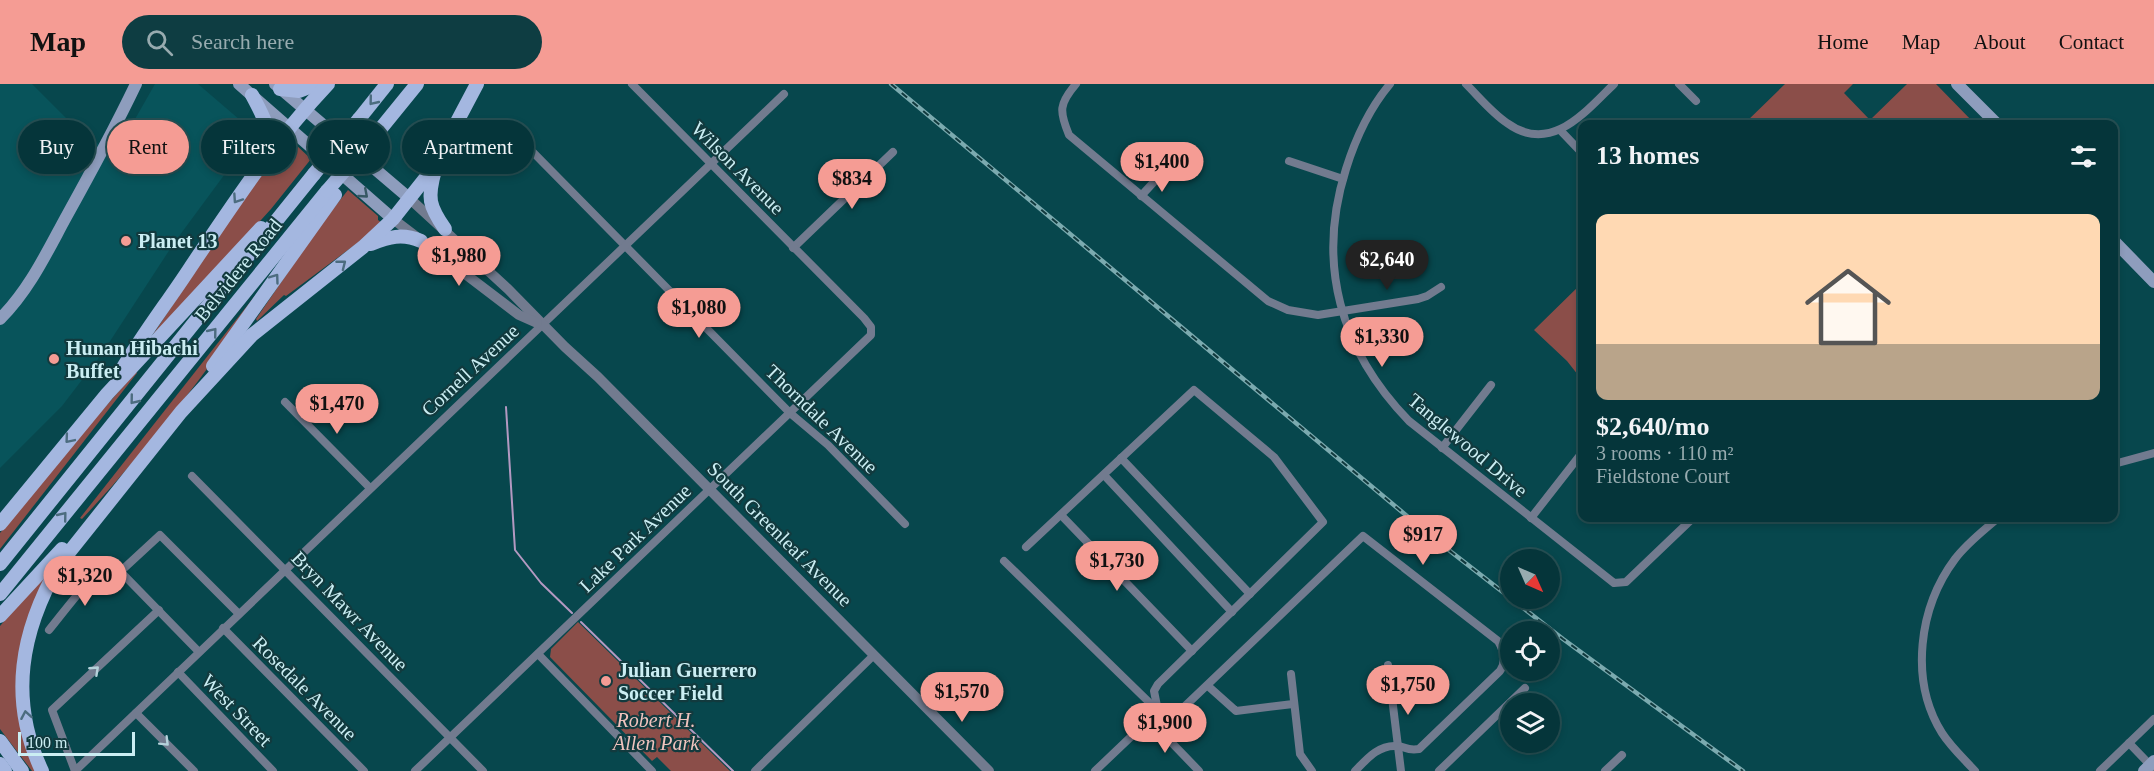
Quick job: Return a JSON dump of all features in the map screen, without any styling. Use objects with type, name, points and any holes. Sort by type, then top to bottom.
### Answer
[{"type":"main road","points":[[0,319],[12,308],[39,269],[113,132],[136,84]]},
{"type":"main road","points":[[238,84],[279,120]]},
{"type":"main road","points":[[277,86],[299,91],[317,84]]},
{"type":"main road","points":[[295,120],[328,84]]},
{"type":"main road","points":[[357,120],[387,84]]},
{"type":"main road","points":[[42,771],[29,733],[22,683],[24,650],[45,589],[59,565],[181,412],[331,193],[417,84]]},
{"type":"main road","points":[[458,120],[477,84]]},
{"type":"main road","points":[[1957,84],[1993,120]]},
{"type":"main road","points":[[277,86],[410,198]]},
{"type":"main road","points":[[252,95],[266,120]]},
{"type":"main road","points":[[296,135],[393,219]]},
{"type":"main road","points":[[107,394],[140,338],[171,297],[254,174]]},
{"type":"main road","points":[[0,524],[107,394],[313,174]]},
{"type":"main road","name":"Belvidere Road","points":[[0,564],[313,174]]},
{"type":"main road","points":[[181,412],[252,335],[363,247],[393,219],[429,174]]},
{"type":"main road","points":[[434,174],[429,196],[432,208],[445,230]]},
{"type":"main road","name":"Belvidere Road","points":[[0,594],[331,193]]},
{"type":"main road","points":[[363,247],[392,236],[410,236],[421,241]]},
{"type":"main road","points":[[2118,245],[2154,282]]},
{"type":"main road","points":[[0,616],[123,485]]},
{"type":"main road","points":[[0,741],[22,771]]},
{"type":"main road","points":[[0,764],[5,771]]},
{"type":"street","name":"Wilson Avenue","points":[[632,84],[846,301]]},
{"type":"street","points":[[1077,84],[1065,97],[1061,117],[1069,135],[1268,301],[1288,310],[1307,314],[1341,312],[1418,299],[1427,296],[1441,286]]},
{"type":"street","name":"Tanglewood Drive","points":[[1390,84],[1365,121],[1343,179],[1335,211],[1333,245],[1335,279],[1341,312],[1356,350],[1381,390],[1409,421],[1614,583],[1626,582],[1689,522]]},
{"type":"street","points":[[1466,84],[1507,123],[1517,129],[1540,134],[1560,130],[1578,119],[1614,84]]},
{"type":"street","points":[[1679,84],[1696,101]]},
{"type":"street","name":"Cornell Avenue","points":[[75,771],[784,94]]},
{"type":"street","points":[[1560,130],[1578,149]]},
{"type":"street","points":[[793,248],[893,152]]},
{"type":"street","name":"Thorndale Avenue","points":[[534,153],[790,413],[828,445],[905,524]]},
{"type":"street","points":[[1289,161],[1343,179]]},
{"type":"street","points":[[1142,196],[1162,172]]},
{"type":"street","name":"South Greenleaf Avenue","points":[[410,198],[598,377],[989,771]]},
{"type":"street","name":"South Greenleaf Avenue","points":[[393,219],[519,315],[543,326]]},
{"type":"street","name":"Lake Park Avenue","points":[[415,771],[871,335],[871,327],[846,301]]},
{"type":"street","points":[[1442,448],[1491,385]]},
{"type":"street","points":[[1026,547],[1194,390],[1274,457],[1323,522],[1158,684],[1154,692],[1158,711]]},
{"type":"street","points":[[285,402],[370,488]]},
{"type":"street","points":[[2118,463],[2154,453]]},
{"type":"street","points":[[1121,458],[1250,594]]},
{"type":"street","points":[[1531,518],[1578,458]]},
{"type":"street","points":[[1104,475],[1232,612]]},
{"type":"street","name":"Bryn Mawr Avenue","points":[[192,476],[483,771]]},
{"type":"street","points":[[1061,515],[1192,651]]},
{"type":"street","points":[[1975,771],[1942,732],[1932,711],[1922,664],[1922,646],[1927,616],[1942,580],[1962,550],[1994,522]]},
{"type":"street","points":[[121,571],[159,536],[239,614]]},
{"type":"street","points":[[1004,561],[1158,711],[1170,712],[1182,709],[1209,686],[1363,536],[1498,641],[1504,654],[1503,667],[1500,671],[1419,749],[1409,751],[1398,745],[1379,749],[1355,771]]},
{"type":"street","points":[[49,630],[102,570],[116,567],[199,652]]},
{"type":"street","points":[[75,771],[52,710],[159,610]]},
{"type":"street","name":"Rosedale Avenue","points":[[223,628],[364,771]]},
{"type":"street","points":[[537,654],[652,771]]},
{"type":"street","points":[[755,771],[874,655]]},
{"type":"street","points":[[1388,665],[1401,771]]},
{"type":"street","name":"West Street","points":[[178,672],[273,771]]},
{"type":"street","points":[[1291,674],[1300,754],[1312,771]]},
{"type":"street","points":[[1209,686],[1236,711],[1293,705]]},
{"type":"street","points":[[1438,771],[1525,688]]},
{"type":"street","points":[[1095,771],[1158,711]]},
{"type":"street","points":[[136,712],[194,771]]},
{"type":"street","points":[[2100,771],[2154,719]]},
{"type":"street","points":[[1147,721],[1162,738],[1171,742],[1199,771]]},
{"type":"street","points":[[2129,743],[2151,766]]},
{"type":"street","points":[[1605,771],[1622,755]]},
{"type":"shaded area","points":[[0,84],[32,84],[68,120],[18,120],[18,174],[95,174],[95,141],[107,151],[107,174],[189,174],[189,120],[134,120],[155,84],[198,84],[240,120],[201,120],[201,174],[225,174],[174,243],[101,355],[62,406],[0,468]]},
{"type":"green space","points":[[1785,84],[1853,84],[1844,93],[1870,120],[1748,120]]},
{"type":"green space","points":[[1907,84],[1936,84],[1971,120],[1870,120]]},
{"type":"green space","points":[[296,145],[308,156],[308,163],[271,209],[140,354],[260,174],[296,174]]},
{"type":"green space","points":[[348,190],[378,216],[378,220],[383,224],[286,296],[284,295],[257,321],[256,319],[321,224]]},
{"type":"green space","points":[[276,269],[232,335],[160,430],[109,490],[82,519],[80,518]]},
{"type":"green space","points":[[1578,287],[1578,375],[1567,361],[1534,330]]},
{"type":"green space","points":[[136,372],[0,549],[0,533],[82,433]]},
{"type":"green space","points":[[53,565],[21,658],[39,771],[32,771],[0,729],[0,626]]},
{"type":"green space","name":"Robert H. Allen Park","points":[[578,622],[730,771],[671,771],[657,757],[652,761],[550,657],[551,649]]},
{"type":"waterway","points":[[506,407],[515,550],[541,583],[572,613]]},
{"type":"waterway","points":[[581,622],[733,771]]},
{"type":"railway","points":[[891,84],[1432,537],[1563,639],[1743,771]]},
{"type":"place","name":"Planet 13","points":[[126,241]]},
{"type":"place","name":"Hunan Hibachi Buffet","points":[[54,359]]},
{"type":"place","name":"Julian Guerrero Soccer Field","points":[[606,681]]}]
